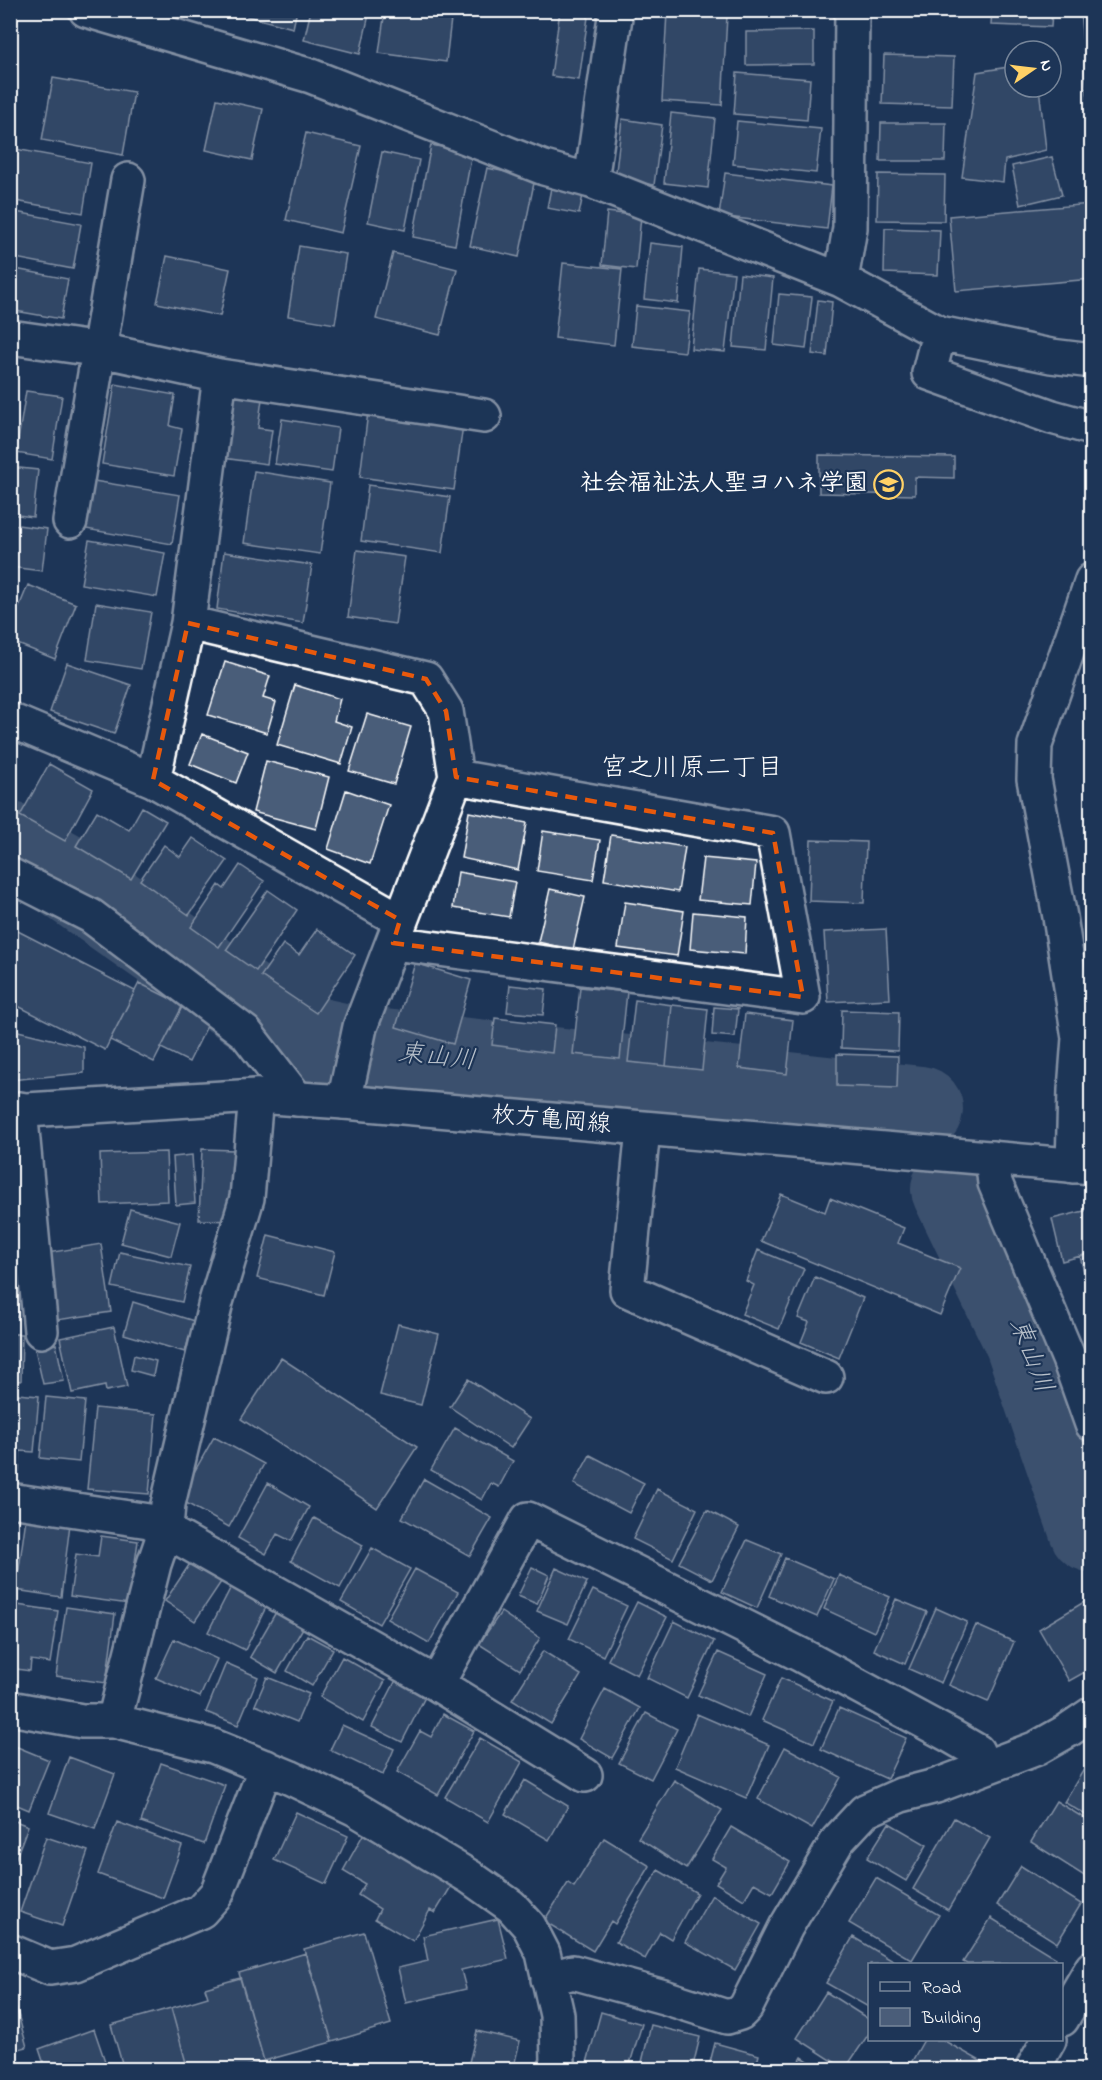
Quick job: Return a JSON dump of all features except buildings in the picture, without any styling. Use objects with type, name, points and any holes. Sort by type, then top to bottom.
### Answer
[{"type":"street","points":[[86,10],[311,76],[544,168],[591,181],[841,280],[939,333],[1051,357],[1092,360]]},
{"type":"street","points":[[591,181],[616,10]]},
{"type":"street","points":[[841,280],[850,228],[852,10]]},
{"type":"street","points":[[70,521],[101,350],[128,180]]},
{"type":"street","points":[[939,333],[929,374],[1052,417],[1092,428]]},
{"type":"street","points":[[10,337],[101,350],[220,376],[483,416]]},
{"type":"street","points":[[153,780],[188,623],[220,376]]},
{"type":"street","points":[[1082,1167],[1075,1090],[1079,1038],[1060,916],[1034,778],[1035,745],[1092,580]]},
{"type":"street","points":[[188,623],[426,679],[446,711],[456,777],[360,1027],[344,1102]]},
{"type":"street","points":[[10,720],[153,780],[397,931],[803,997],[774,833],[456,777]]},
{"type":"street","points":[[10,875],[91,916],[246,1033],[297,1099]]},
{"type":"street","points":[[114,1721],[154,1564],[166,1529],[168,1504],[216,1302],[247,1198],[256,1096]]},
{"type":"street","name":"枚方亀岡線","points":[[15,1110],[256,1096],[1082,1167]]},
{"type":"street","points":[[15,1110],[41,1331]]},
{"type":"street","points":[[643,1129],[627,1290],[826,1377]]},
{"type":"street","points":[[992,1158],[996,1183],[1069,1359],[1092,1424]]},
{"type":"street","points":[[10,1500],[149,1521],[166,1529],[437,1684],[585,1775]]},
{"type":"street","points":[[437,1684],[528,1519],[801,1655],[951,1736],[977,1751],[984,1768]]},
{"type":"street","points":[[10,1708],[82,1721],[114,1721],[213,1746],[266,1767],[354,1808],[470,1877],[511,1906],[529,1926],[543,1953],[556,2015],[558,2062],[555,2070]]},
{"type":"street","points":[[548,1979],[573,1972],[728,2017],[740,2013],[746,2007],[786,1927],[838,1840],[865,1810],[901,1795],[936,1786],[1037,1748],[1092,1714]]},
{"type":"street","points":[[10,1951],[50,1968],[76,1964],[201,1911],[217,1893],[266,1767]]},
{"type":"street","points":[[1063,2017],[1092,1968]]},
{"type":"street","points":[[1032,2070],[1048,2041]]},
{"type":"highlighted area","points":[[188,623],[426,679],[446,711],[456,777],[773,833],[803,997],[393,943],[400,920],[153,780]]},
{"type":"waterway","name":"東山川","points":[[10,845],[61,874],[288,1034],[355,1049],[920,1109]]},
{"type":"waterway","name":"東山川","points":[[954,1189],[1027,1340],[1092,1529]]},
{"type":"place","name":"社会福祉法人聖ヨハネ学園","points":[[889,484]]},
{"type":"district","name":"宮之川原二丁目","points":[[692,769]]}]
